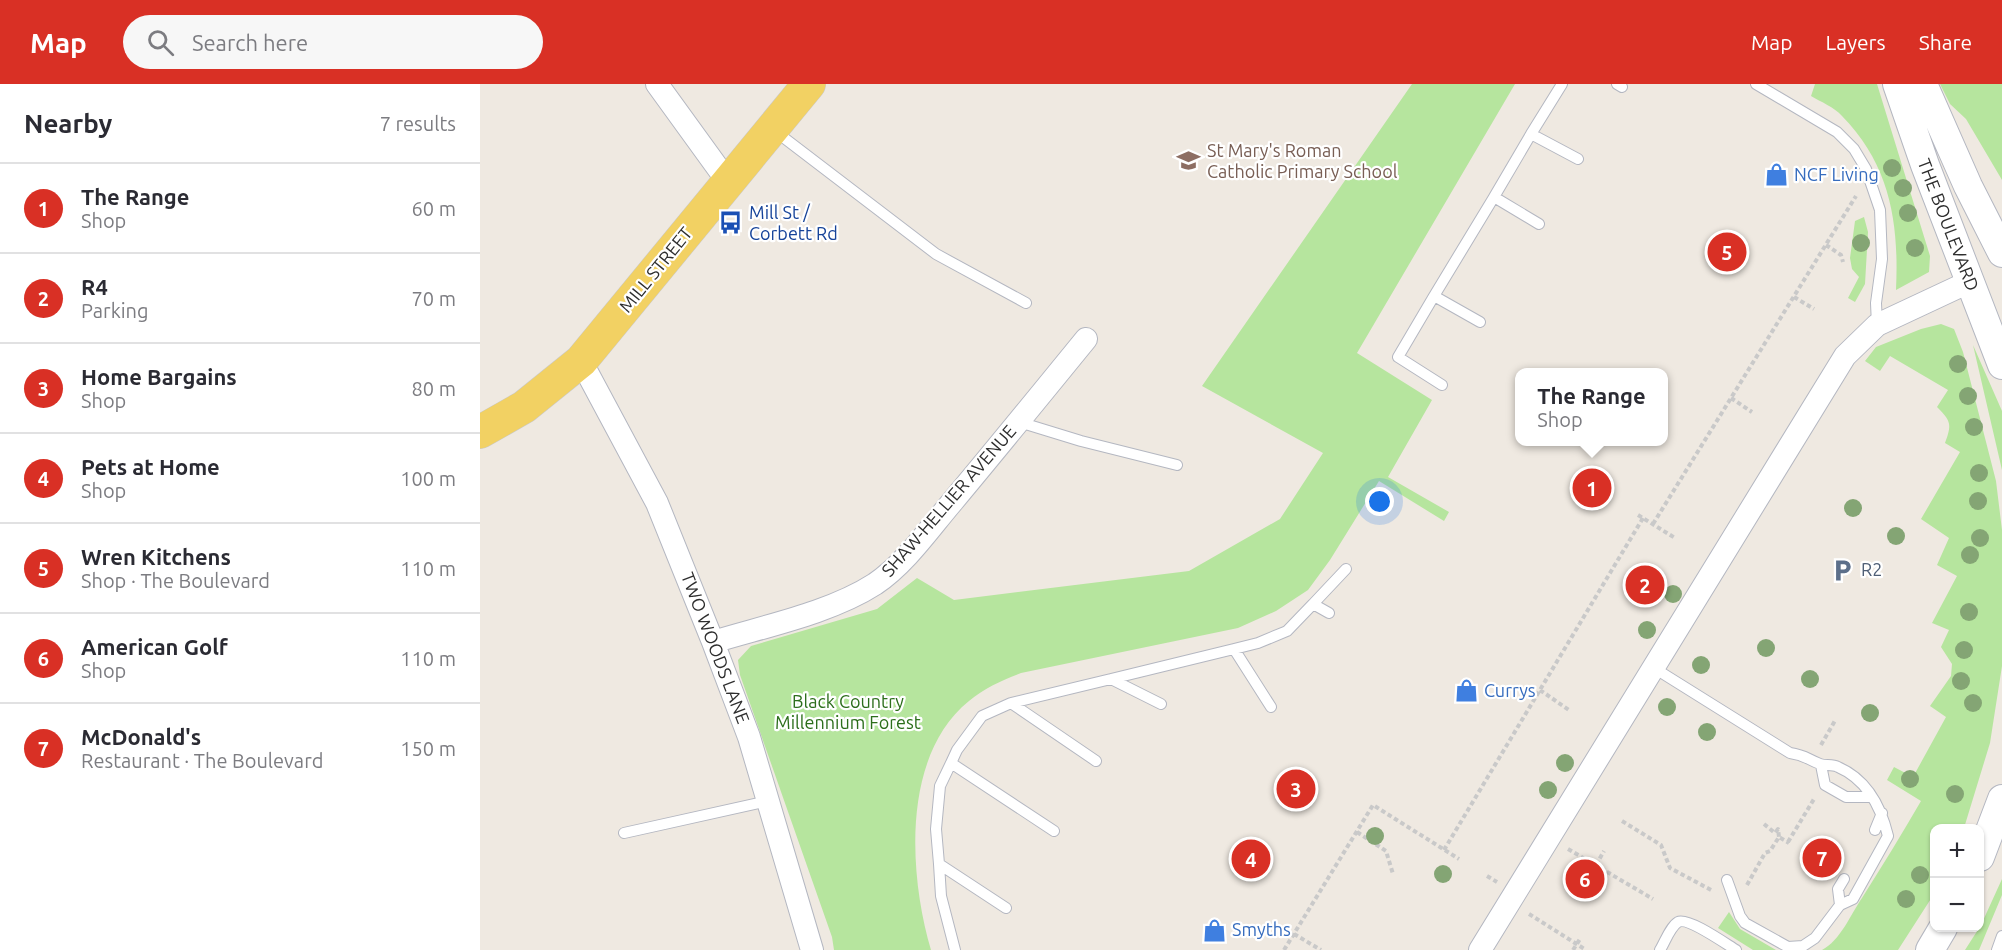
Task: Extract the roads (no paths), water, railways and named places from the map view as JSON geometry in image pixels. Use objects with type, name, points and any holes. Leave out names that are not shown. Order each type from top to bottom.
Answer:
[{"type":"main road","name":"MILL STREET","points":[[480,432],[524,406],[581,361],[809,84]]},
{"type":"street","points":[[657,84],[728,182]]},
{"type":"street","name":"THE BOULEVARD","points":[[1897,84],[1925,165],[2002,365]]},
{"type":"street","name":"THE BOULEVARD","points":[[1923,84],[1993,229],[2002,253]]},
{"type":"street","points":[[1480,950],[1845,356],[1877,325],[1971,281]]},
{"type":"street","name":"SHAW-HELLIER AVENUE","points":[[713,642],[844,601],[876,583],[898,565],[922,538],[1086,339]]},
{"type":"street","name":"TWO WOODS LANE","points":[[581,361],[657,503],[713,642],[749,737],[812,950]]},
{"type":"street","points":[[1984,846],[2002,799]]},
{"type":"street","points":[[1930,950],[1940,932]]},
{"type":"lane","points":[[1442,385],[1398,357],[1562,84]]},
{"type":"lane","points":[[1756,84],[1837,132],[1854,149],[1869,176],[1881,210],[1882,259],[1876,303],[1877,325]]},
{"type":"lane","points":[[772,129],[936,254],[1026,303]]},
{"type":"lane","points":[[1531,134],[1578,159]]},
{"type":"lane","points":[[1494,197],[1539,224]]},
{"type":"lane","points":[[1434,296],[1480,322]]},
{"type":"lane","points":[[1019,422],[1081,441],[1177,465]]},
{"type":"lane","points":[[955,950],[941,896],[936,829],[940,786],[957,750],[982,716],[1011,703],[1258,643],[1287,631],[1346,569]]},
{"type":"lane","points":[[1312,604],[1329,613]]},
{"type":"lane","points":[[1234,649],[1271,707]]},
{"type":"lane","points":[[1654,668],[1790,753],[1805,755],[1821,765],[1835,765],[1858,778],[1882,813],[1888,836],[1853,899],[1840,905],[1815,938],[1803,946],[1788,947],[1745,924],[1726,880]]},
{"type":"lane","points":[[1111,679],[1161,704]]},
{"type":"lane","points":[[1011,703],[1096,761]]},
{"type":"lane","points":[[951,763],[1054,831]]},
{"type":"lane","points":[[1821,765],[1825,785],[1846,798],[1872,797]]},
{"type":"lane","points":[[624,833],[768,801]]},
{"type":"lane","points":[[1875,830],[1882,813]]},
{"type":"lane","points":[[939,864],[1006,908]]},
{"type":"lane","points":[[1840,905],[1838,889],[1844,879]]},
{"type":"lane","points":[[1660,950],[1675,924],[1680,921],[1686,921],[1736,950]]},
{"type":"lane","points":[[1997,950],[2002,936]]},
{"type":"place","name":"St Mary's Roman Catholic Primary School","points":[[1189,161]]},
{"type":"place","name":"NCF Living","points":[[1776,175]]},
{"type":"place","name":"Mill St / Corbett Rd","points":[[731,223]]},
{"type":"place","name":"Wren Kitchens","points":[[1727,252]]},
{"type":"place","name":"The Range","points":[[1592,488]]},
{"type":"place","name":"R2","points":[[1843,570]]},
{"type":"place","name":"R4","points":[[1645,585]]},
{"type":"place","name":"Currys","points":[[1466,691]]},
{"type":"place","name":"Home Bargains","points":[[1296,789]]},
{"type":"place","name":"McDonald's","points":[[1822,858]]},
{"type":"place","name":"Pets at Home","points":[[1251,859]]},
{"type":"place","name":"American Golf","points":[[1585,879]]},
{"type":"place","name":"Smyths","points":[[1214,930]]},
{"type":"park label","name":"Black Country Millennium Forest","points":[[848,712]]}]
